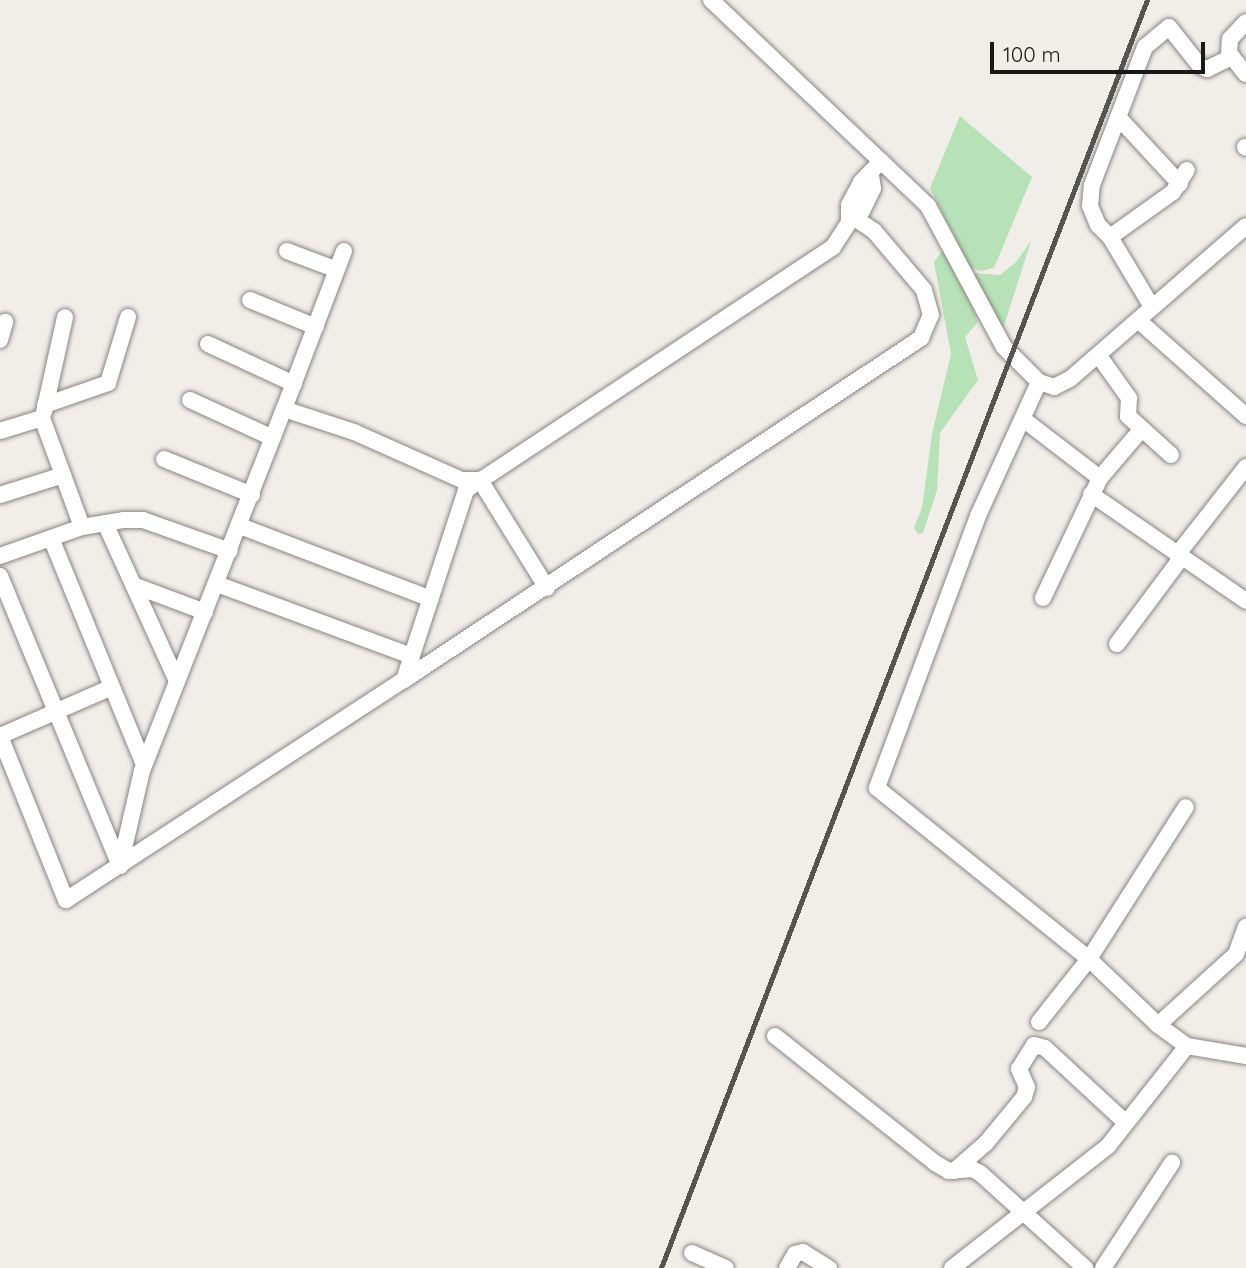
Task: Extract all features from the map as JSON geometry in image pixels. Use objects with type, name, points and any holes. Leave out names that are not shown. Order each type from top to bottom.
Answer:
[{"type":"street","points":[[711,0],[881,161],[908,183],[940,222],[974,298],[1004,347],[1039,383],[1055,387],[1099,356],[1246,226]]},
{"type":"street","points":[[1246,22],[1230,39],[1229,56],[1246,74]]},
{"type":"street","points":[[1152,307],[1110,237],[1098,225],[1090,206],[1093,185],[1145,47],[1163,28],[1169,27],[1179,35],[1204,68],[1229,56]]},
{"type":"street","points":[[1110,237],[1183,177],[1118,117]]},
{"type":"street","points":[[113,687],[0,736],[69,908],[120,866],[547,588],[921,338],[930,316],[924,290],[874,231],[852,216],[849,205],[862,181],[871,176],[881,161]]},
{"type":"street","points":[[404,680],[461,498],[480,480],[833,247],[852,216]]},
{"type":"street","points":[[287,251],[337,270]]},
{"type":"street","points":[[120,866],[144,765],[240,526],[344,251]]},
{"type":"street","points":[[250,300],[316,327]]},
{"type":"street","points":[[65,317],[44,411],[82,527]]},
{"type":"street","points":[[0,431],[108,383],[128,317]]},
{"type":"street","points":[[0,340],[5,321]]},
{"type":"street","points":[[1139,321],[1246,416]]},
{"type":"street","points":[[208,344],[294,384]]},
{"type":"street","points":[[1099,356],[1127,393],[1126,414],[1140,431],[1171,455]]},
{"type":"street","points":[[1039,383],[978,516],[877,786],[1089,959],[1158,1025],[1187,1046],[1246,1056]]},
{"type":"street","points":[[190,400],[273,438]]},
{"type":"street","points":[[284,409],[354,432],[462,480],[480,480]]},
{"type":"street","points":[[1023,419],[1100,478]]},
{"type":"street","points":[[1043,598],[1100,478],[1140,431]]},
{"type":"street","points":[[164,459],[252,495]]},
{"type":"street","points":[[1117,644],[1246,467]]},
{"type":"street","points":[[0,495],[63,475]]},
{"type":"street","points":[[480,480],[547,588]]},
{"type":"street","points":[[1091,494],[1246,601]]},
{"type":"street","points":[[0,556],[82,527],[143,520],[230,551]]},
{"type":"street","points":[[105,523],[177,681]]},
{"type":"street","points":[[240,526],[431,599]]},
{"type":"street","points":[[51,538],[144,765]]},
{"type":"street","points":[[0,576],[120,866]]},
{"type":"street","points":[[217,584],[412,656]]},
{"type":"street","points":[[133,585],[205,612]]},
{"type":"street","points":[[1039,1023],[1089,959],[1186,807]]},
{"type":"street","points":[[1158,1025],[1236,954],[1246,927]]},
{"type":"street","points":[[775,1036],[935,1163],[954,1171],[980,1173],[1085,1268]]},
{"type":"street","points":[[954,1171],[986,1143],[1024,1097],[1027,1087],[1019,1069],[1034,1045],[1045,1048],[1126,1123]]},
{"type":"street","points":[[951,1268],[1022,1209],[1097,1157],[1187,1046]]},
{"type":"street","points":[[1103,1268],[1172,1163]]},
{"type":"street","points":[[787,1268],[796,1254],[803,1252],[828,1268]]},
{"type":"street","points":[[692,1253],[726,1268]]},
{"type":"green space","points":[[960,116],[1032,177],[994,268],[981,271],[970,267],[930,188]]},
{"type":"green space","points":[[1031,241],[1002,332],[973,273],[1000,275],[1016,262]]},
{"type":"green space","points":[[947,245],[978,322],[965,337],[978,380],[940,433],[937,490],[923,533],[918,534],[914,527],[922,508],[932,434],[951,354],[934,262]]},
{"type":"railway","points":[[661,1268],[1147,0]]}]
